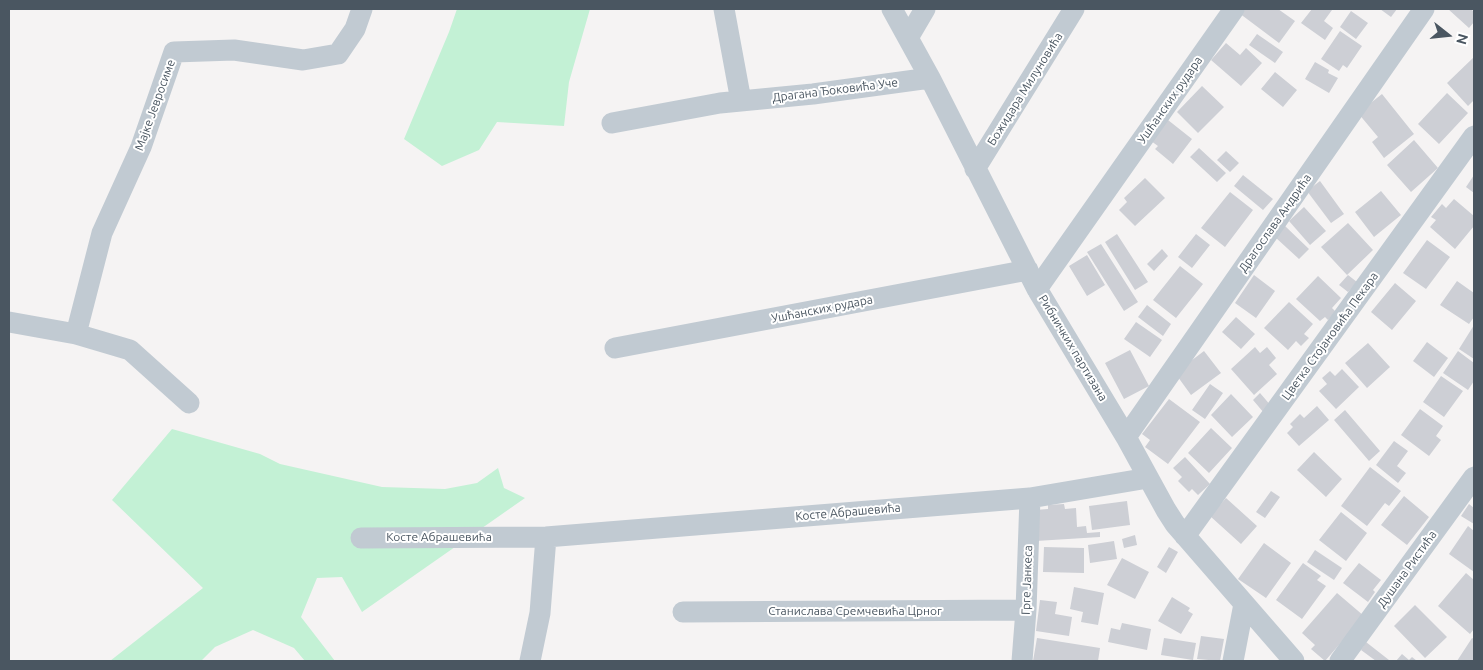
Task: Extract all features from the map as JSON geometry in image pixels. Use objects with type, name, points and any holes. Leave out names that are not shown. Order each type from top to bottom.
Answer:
[{"type":"street","name":"Мајке Јевросиме","points":[[76,334],[102,233],[141,147],[174,52],[234,50],[303,60],[338,54],[355,29],[362,9]]},
{"type":"street","points":[[724,9],[741,101]]},
{"type":"street","name":"Рибничких партизана","points":[[892,9],[930,78],[1033,280],[1126,437],[1170,517],[1294,661]]},
{"type":"street","points":[[908,38],[925,9]]},
{"type":"street","name":"Божидара Милуновића","points":[[975,169],[1074,9]]},
{"type":"street","name":"Ушћанских рудара","points":[[616,348],[1033,280],[1234,9]]},
{"type":"street","name":"Драгослава Андрића","points":[[1126,437],[1424,9]]},
{"type":"street","name":"Драгана Ђоковића Уче","points":[[612,123],[720,103],[813,94],[930,78]]},
{"type":"street","name":"Цветка Стојановића Пекара","points":[[1186,536],[1474,136]]},
{"type":"street","points":[[9,322],[76,334],[130,350],[189,403]]},
{"type":"street","name":"Душана Ристића","points":[[1340,661],[1474,477]]},
{"type":"street","name":"Косте Абрашевића","points":[[361,538],[546,537],[1030,498],[1148,478]]},
{"type":"street","name":"Грге Јанкеса","points":[[1022,661],[1030,498]]},
{"type":"street","points":[[530,661],[540,613],[546,537]]},
{"type":"street","points":[[1233,661],[1244,604]]},
{"type":"street","name":"Станислава Сремчевића Црног","points":[[683,612],[1026,610]]},
{"type":"green space","points":[[457,9],[590,9],[569,82],[564,126],[497,122],[479,150],[442,166],[404,139]]},
{"type":"green space","points":[[172,429],[260,454],[280,464],[382,487],[445,489],[477,483],[498,468],[504,488],[525,498],[362,612],[342,577],[317,578],[301,617],[335,661],[305,661],[294,648],[253,630],[215,647],[201,661],[110,661],[203,588],[112,500]]},
{"type":"building","points":[[1242,9],[1278,9],[1295,21],[1279,43],[1239,13]]},
{"type":"building","points":[[1312,9],[1332,10],[1324,21],[1333,28],[1325,40],[1301,23]]},
{"type":"building","points":[[1380,9],[1397,9],[1391,17]]},
{"type":"building","points":[[1448,9],[1471,9],[1474,12],[1474,22],[1469,28]]},
{"type":"building","points":[[1351,11],[1368,23],[1356,39],[1340,27]]},
{"type":"building","points":[[1340,31],[1362,46],[1347,68],[1343,65],[1339,71],[1321,59]]},
{"type":"building","points":[[1257,34],[1283,52],[1275,63],[1249,45]]},
{"type":"building","points":[[1226,43],[1240,55],[1246,48],[1262,63],[1241,86],[1211,60]]},
{"type":"building","points":[[1474,57],[1474,100],[1468,106],[1447,83]]},
{"type":"building","points":[[1315,62],[1329,70],[1328,73],[1338,78],[1329,93],[1305,79]]},
{"type":"building","points":[[1275,72],[1297,90],[1283,107],[1261,89]]},
{"type":"building","points":[[1202,86],[1224,107],[1198,133],[1177,112]]},
{"type":"building","points":[[1447,93],[1468,113],[1439,144],[1418,124]]},
{"type":"building","points":[[1382,94],[1414,134],[1384,158],[1372,142],[1378,137],[1358,113]]},
{"type":"building","points":[[1168,120],[1192,139],[1173,164],[1155,149],[1158,146],[1151,141]]},
{"type":"building","points":[[1414,140],[1438,168],[1411,192],[1387,165]]},
{"type":"building","points":[[1199,148],[1226,173],[1217,182],[1190,157]]},
{"type":"building","points":[[1226,151],[1239,163],[1230,172],[1217,160]]},
{"type":"building","points":[[1243,175],[1273,199],[1263,210],[1234,186]]},
{"type":"building","points":[[1474,175],[1474,193],[1466,187]]},
{"type":"building","points":[[1145,178],[1165,198],[1135,226],[1119,210],[1127,202],[1124,198]]},
{"type":"building","points":[[1320,181],[1344,214],[1331,223],[1307,191]]},
{"type":"building","points":[[1381,191],[1401,215],[1374,237],[1355,212]]},
{"type":"building","points":[[1230,192],[1253,210],[1225,247],[1201,228]]},
{"type":"building","points":[[1454,199],[1474,216],[1474,226],[1455,249],[1430,227],[1436,220],[1431,217],[1442,204],[1446,208]]},
{"type":"building","points":[[1304,207],[1326,231],[1310,245],[1289,221]]},
{"type":"building","points":[[1348,223],[1373,250],[1347,275],[1321,247]]},
{"type":"building","points":[[1285,226],[1309,249],[1299,259],[1275,237]]},
{"type":"building","points":[[1117,234],[1148,282],[1135,290],[1105,242]]},
{"type":"building","points":[[1196,234],[1210,245],[1192,268],[1178,257]]},
{"type":"building","points":[[1427,240],[1450,257],[1426,289],[1403,273]]},
{"type":"building","points":[[1101,244],[1138,302],[1124,311],[1087,252]]},
{"type":"building","points":[[1162,249],[1168,256],[1154,271],[1147,264]]},
{"type":"building","points":[[1087,255],[1105,285],[1087,296],[1069,266]]},
{"type":"building","points":[[1180,266],[1203,284],[1176,318],[1153,300]]},
{"type":"building","points":[[1254,275],[1275,291],[1256,318],[1235,303]]},
{"type":"building","points":[[1348,275],[1357,282],[1348,292],[1339,285]]},
{"type":"building","points":[[1318,276],[1341,298],[1332,308],[1336,312],[1328,320],[1325,317],[1320,321],[1296,299]]},
{"type":"building","points":[[1457,281],[1474,293],[1474,317],[1469,324],[1440,305]]},
{"type":"building","points":[[1395,283],[1416,301],[1392,330],[1371,312]]},
{"type":"building","points":[[1289,302],[1313,324],[1304,334],[1309,338],[1301,346],[1296,341],[1288,350],[1264,328]]},
{"type":"building","points":[[1147,305],[1171,324],[1163,336],[1138,317]]},
{"type":"building","points":[[1236,317],[1255,334],[1241,349],[1222,332]]},
{"type":"building","points":[[1136,322],[1162,340],[1150,357],[1124,339]]},
{"type":"building","points":[[1474,325],[1474,359],[1459,349]]},
{"type":"building","points":[[1427,342],[1448,358],[1434,377],[1413,361]]},
{"type":"building","points":[[1368,343],[1390,367],[1367,388],[1345,363]]},
{"type":"building","points":[[1255,347],[1260,353],[1267,347],[1276,358],[1269,365],[1277,374],[1254,395],[1231,369]]},
{"type":"building","points":[[1130,350],[1149,386],[1124,399],[1105,363]]},
{"type":"building","points":[[1204,351],[1221,373],[1191,395],[1175,373]]},
{"type":"building","points":[[1458,351],[1474,363],[1474,381],[1468,390],[1443,373]]},
{"type":"building","points":[[1342,369],[1359,387],[1336,409],[1319,391],[1327,384],[1322,378],[1330,371],[1335,376]]},
{"type":"building","points":[[1441,376],[1463,391],[1444,417],[1423,402]]},
{"type":"building","points":[[1210,384],[1223,393],[1205,419],[1192,410]]},
{"type":"building","points":[[1260,393],[1272,407],[1264,413],[1253,400]]},
{"type":"building","points":[[1231,394],[1253,417],[1232,437],[1211,415]]},
{"type":"building","points":[[1169,399],[1200,422],[1168,464],[1145,447],[1150,440],[1142,434]]},
{"type":"building","points":[[1317,406],[1329,420],[1299,446],[1287,433],[1293,427],[1290,424],[1300,414],[1304,418]]},
{"type":"building","points":[[1420,409],[1443,426],[1436,436],[1441,440],[1429,456],[1401,435]]},
{"type":"building","points":[[1345,410],[1380,451],[1369,461],[1334,420]]},
{"type":"building","points":[[1211,428],[1232,448],[1209,473],[1188,453]]},
{"type":"building","points":[[1394,441],[1408,451],[1397,466],[1406,473],[1398,483],[1376,465]]},
{"type":"building","points":[[1314,452],[1342,479],[1326,497],[1297,470]]},
{"type":"building","points":[[1185,457],[1210,484],[1198,495],[1192,489],[1189,492],[1178,481],[1182,477],[1173,468]]},
{"type":"building","points":[[1370,467],[1401,491],[1389,506],[1385,503],[1367,526],[1341,506]]},
{"type":"building","points":[[1271,491],[1280,497],[1265,518],[1256,512]]},
{"type":"building","points":[[1404,496],[1429,517],[1407,545],[1381,525]]},
{"type":"building","points":[[1226,498],[1257,526],[1241,544],[1210,516]]},
{"type":"building","points":[[1127,501],[1130,525],[1092,530],[1089,506]]},
{"type":"building","points":[[1064,504],[1065,509],[1076,508],[1077,527],[1086,526],[1087,533],[1100,532],[1100,537],[1036,541],[1035,510],[1048,509],[1048,505]]},
{"type":"building","points":[[1469,504],[1474,508],[1474,524],[1461,516]]},
{"type":"building","points":[[1341,512],[1367,533],[1346,561],[1319,540]]},
{"type":"building","points":[[1468,526],[1474,531],[1474,572],[1449,554]]},
{"type":"building","points":[[1135,535],[1137,545],[1124,548],[1122,539]]},
{"type":"building","points":[[1114,541],[1117,559],[1090,563],[1088,545]]},
{"type":"building","points":[[1264,543],[1291,563],[1266,598],[1238,579]]},
{"type":"building","points":[[1044,547],[1084,548],[1084,573],[1043,572]]},
{"type":"building","points":[[1169,547],[1178,552],[1166,573],[1157,567]]},
{"type":"building","points":[[1315,550],[1342,568],[1334,580],[1307,562]]},
{"type":"building","points":[[1122,558],[1149,572],[1135,599],[1107,585]]},
{"type":"building","points":[[1303,563],[1321,576],[1317,580],[1326,586],[1302,619],[1276,600]]},
{"type":"building","points":[[1359,563],[1381,580],[1373,590],[1375,592],[1368,602],[1343,583]]},
{"type":"building","points":[[1466,573],[1474,580],[1474,629],[1470,634],[1438,606]]},
{"type":"building","points":[[1074,587],[1104,593],[1098,625],[1081,622],[1083,612],[1070,609]]},
{"type":"building","points":[[1337,593],[1364,616],[1325,661],[1311,649],[1315,645],[1302,633]]},
{"type":"building","points":[[1172,597],[1190,608],[1188,611],[1193,614],[1181,634],[1158,621]]},
{"type":"building","points":[[1040,600],[1057,602],[1055,614],[1072,617],[1069,636],[1036,631]]},
{"type":"building","points":[[1415,605],[1447,637],[1425,658],[1394,626]]},
{"type":"building","points":[[1122,623],[1151,629],[1147,650],[1108,642],[1111,628],[1120,630]]},
{"type":"building","points":[[1201,636],[1224,639],[1220,661],[1197,659]]},
{"type":"building","points":[[1037,638],[1100,648],[1098,661],[1033,661]]},
{"type":"building","points":[[1164,638],[1196,643],[1193,660],[1161,655]]},
{"type":"building","points":[[1472,638],[1474,639],[1474,661],[1457,661]]},
{"type":"building","points":[[1366,642],[1389,660],[1376,661],[1361,650]]},
{"type":"building","points":[[1402,654],[1409,660],[1412,657],[1417,661],[1396,661]]}]
